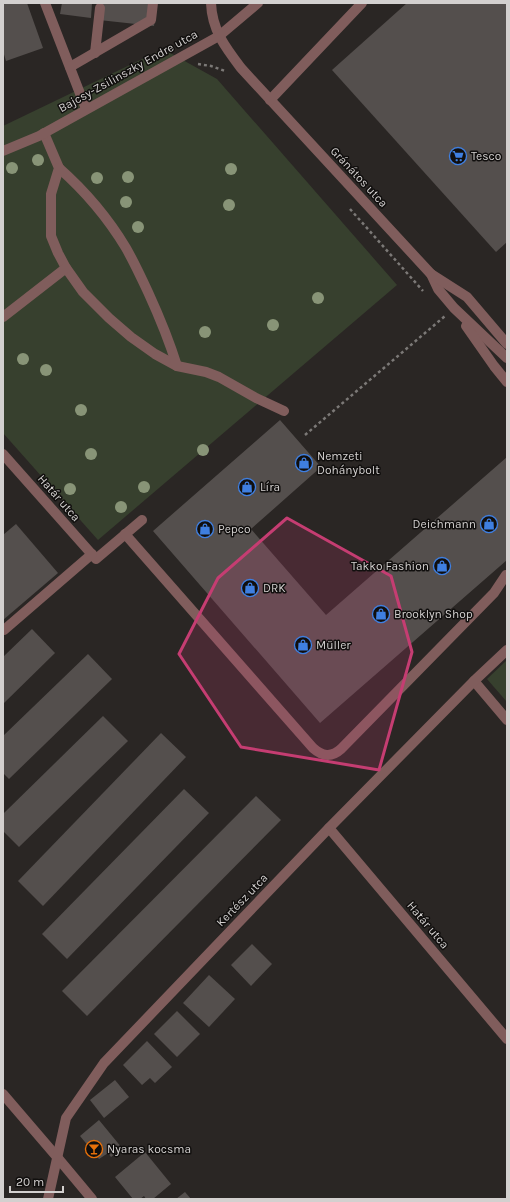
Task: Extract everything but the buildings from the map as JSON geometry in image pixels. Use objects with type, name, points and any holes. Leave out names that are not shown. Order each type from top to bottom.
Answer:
[{"type":"street","points":[[45,3],[86,109]]},
{"type":"street","points":[[70,67],[152,20],[153,3]]},
{"type":"street","name":"Gránátos utca","points":[[210,3],[211,13],[219,36],[228,51],[270,100],[431,274],[438,288],[454,308],[507,358]]},
{"type":"street","name":"Bajcsy-Zsilinszky Endre utca","points":[[3,150],[44,133],[219,36],[258,3]]},
{"type":"street","points":[[270,100],[362,3]]},
{"type":"street","points":[[95,53],[100,8]]},
{"type":"street","points":[[44,133],[59,168],[73,180],[96,205],[126,248],[159,315],[177,366]]},
{"type":"street","points":[[59,168],[51,194],[51,236],[66,268],[83,292],[131,337],[155,354],[177,366],[206,372],[218,377],[256,398],[284,411]]},
{"type":"street","points":[[3,317],[66,268]]},
{"type":"street","points":[[431,274],[466,297],[507,344]]},
{"type":"street","points":[[454,308],[494,366],[507,382]]},
{"type":"street","name":"Határ utca","points":[[3,454],[94,556]]},
{"type":"street","points":[[4,630],[94,556],[126,534],[142,520]]},
{"type":"street","points":[[126,534],[313,748],[324,755],[333,754],[341,749],[494,592],[506,575]]},
{"type":"street","name":"Kertész utca","points":[[48,1199],[66,1118],[104,1063],[329,828],[474,681],[507,650]]},
{"type":"street","points":[[474,681],[507,720]]},
{"type":"street","name":"Határ utca","points":[[329,828],[507,1039]]},
{"type":"street","points":[[3,1094],[92,1199]]},
{"type":"path","points":[[192,64],[211,66],[229,73]]},
{"type":"path","points":[[349,208],[427,296]]},
{"type":"path","points":[[305,435],[454,308]]},
{"type":"path","points":[[441,311],[445,316]]},
{"type":"highlighted area","points":[[287,518],[391,576],[412,652],[379,770],[241,747],[179,654],[218,578]]},
{"type":"green space","points":[[163,49],[217,79],[397,285],[98,540],[3,433],[3,126]]},
{"type":"green space","points":[[507,660],[507,702],[487,679]]},
{"type":"place","name":"Tesco","points":[[458,156]]},
{"type":"place","name":"Nemzeti Dohánybolt","points":[[304,463]]},
{"type":"place","name":"Líra","points":[[247,487]]},
{"type":"place","name":"Deichmann","points":[[489,524]]},
{"type":"place","name":"Pepco","points":[[205,529]]},
{"type":"place","name":"Takko Fashion","points":[[442,566]]},
{"type":"place","name":"DRK","points":[[250,588]]},
{"type":"place","name":"Brooklyn Shop","points":[[381,614]]},
{"type":"place","name":"Müller","points":[[303,645]]},
{"type":"place","name":"Nyaras kocsma","points":[[94,1149]]}]
